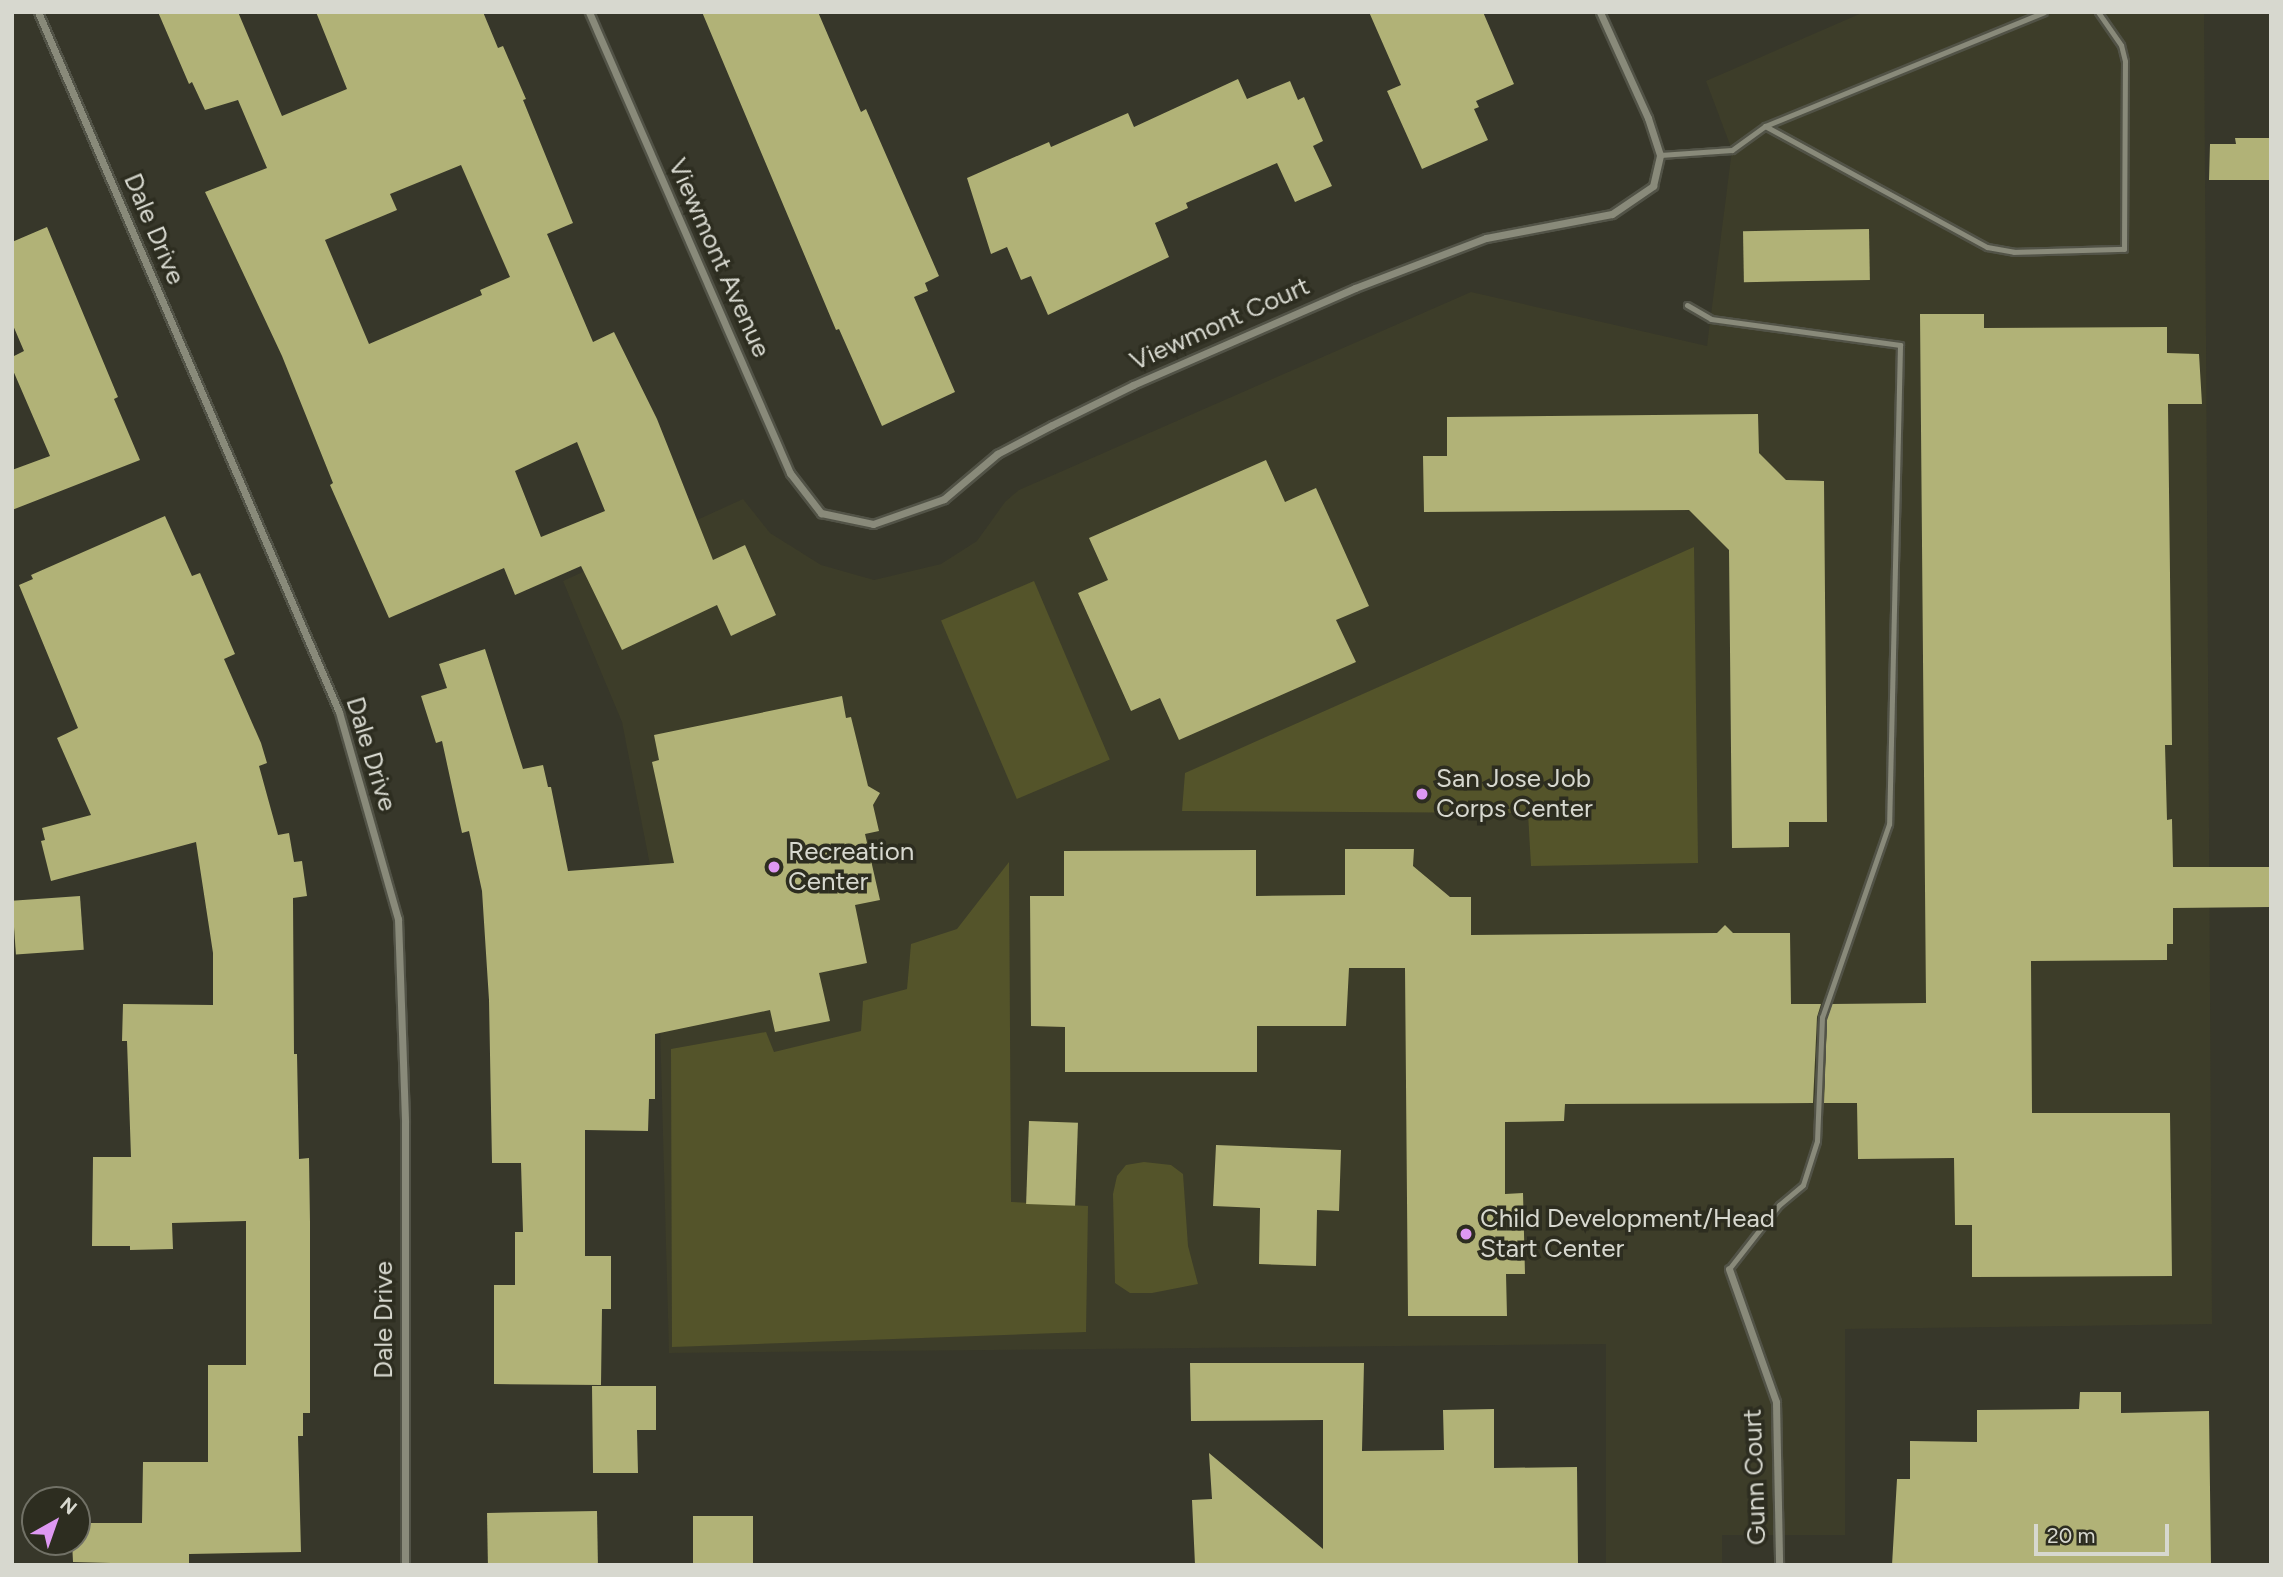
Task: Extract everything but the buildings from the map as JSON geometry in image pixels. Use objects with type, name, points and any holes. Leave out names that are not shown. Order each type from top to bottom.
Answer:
[{"type":"street","name":"Dale Drive","points":[[38,12],[339,712],[398,919],[405,1122],[405,1565]]},
{"type":"street","name":"Viewmont Avenue","points":[[589,12],[790,473],[821,513]]},
{"type":"street","points":[[1600,12],[1648,118],[1660,155]]},
{"type":"street","name":"Viewmont Court","points":[[821,513],[873,524],[944,499],[997,454],[1195,358],[1355,288],[1486,238],[1612,214],[1653,186],[1660,155]]},
{"type":"street","name":"Gunn Court","points":[[1730,1269],[1776,1402],[1779,1565]]},
{"type":"lane","points":[[1660,155],[1732,150],[1765,127],[2044,12]]},
{"type":"lane","points":[[1765,127],[1987,247],[2014,252],[2123,249],[2125,61],[2120,45],[2098,12]]},
{"type":"lane","points":[[1687,305],[1712,319],[1900,345],[1889,824],[1822,1017],[1817,1141],[1803,1185],[1779,1205],[1730,1269]]},
{"type":"shaded area","name":"San Jose Job Corps Center","points":[[1864,12],[2204,12],[2212,1324],[1845,1329],[1845,1535],[1722,1535],[1722,1565],[1606,1565],[1606,1344],[669,1353],[659,989],[650,865],[622,722],[563,581],[743,499],[770,533],[821,565],[874,580],[941,564],[977,541],[1005,502],[1019,490],[1471,292],[1707,346],[1732,150],[1706,81]]},
{"type":"shaded area","points":[[1694,547],[1698,863],[1531,866],[1528,813],[1182,811],[1185,773]]},
{"type":"shaded area","points":[[1034,581],[1110,760],[1017,799],[941,620]]},
{"type":"shaded area","points":[[1009,862],[1011,1202],[1088,1206],[1086,1332],[672,1347],[671,1049],[766,1032],[774,1052],[861,1031],[863,1001],[907,989],[911,944],[957,929]]},
{"type":"shaded area","points":[[1144,1162],[1171,1165],[1183,1174],[1188,1246],[1198,1284],[1152,1293],[1130,1293],[1115,1283],[1113,1194],[1117,1176],[1126,1165]]},
{"type":"place","name":"San Jose Job Corps Center","points":[[1422,794]]},
{"type":"place","name":"Recreation Center","points":[[774,867]]},
{"type":"place","name":"Child Development/Head Start Center","points":[[1466,1234]]}]
